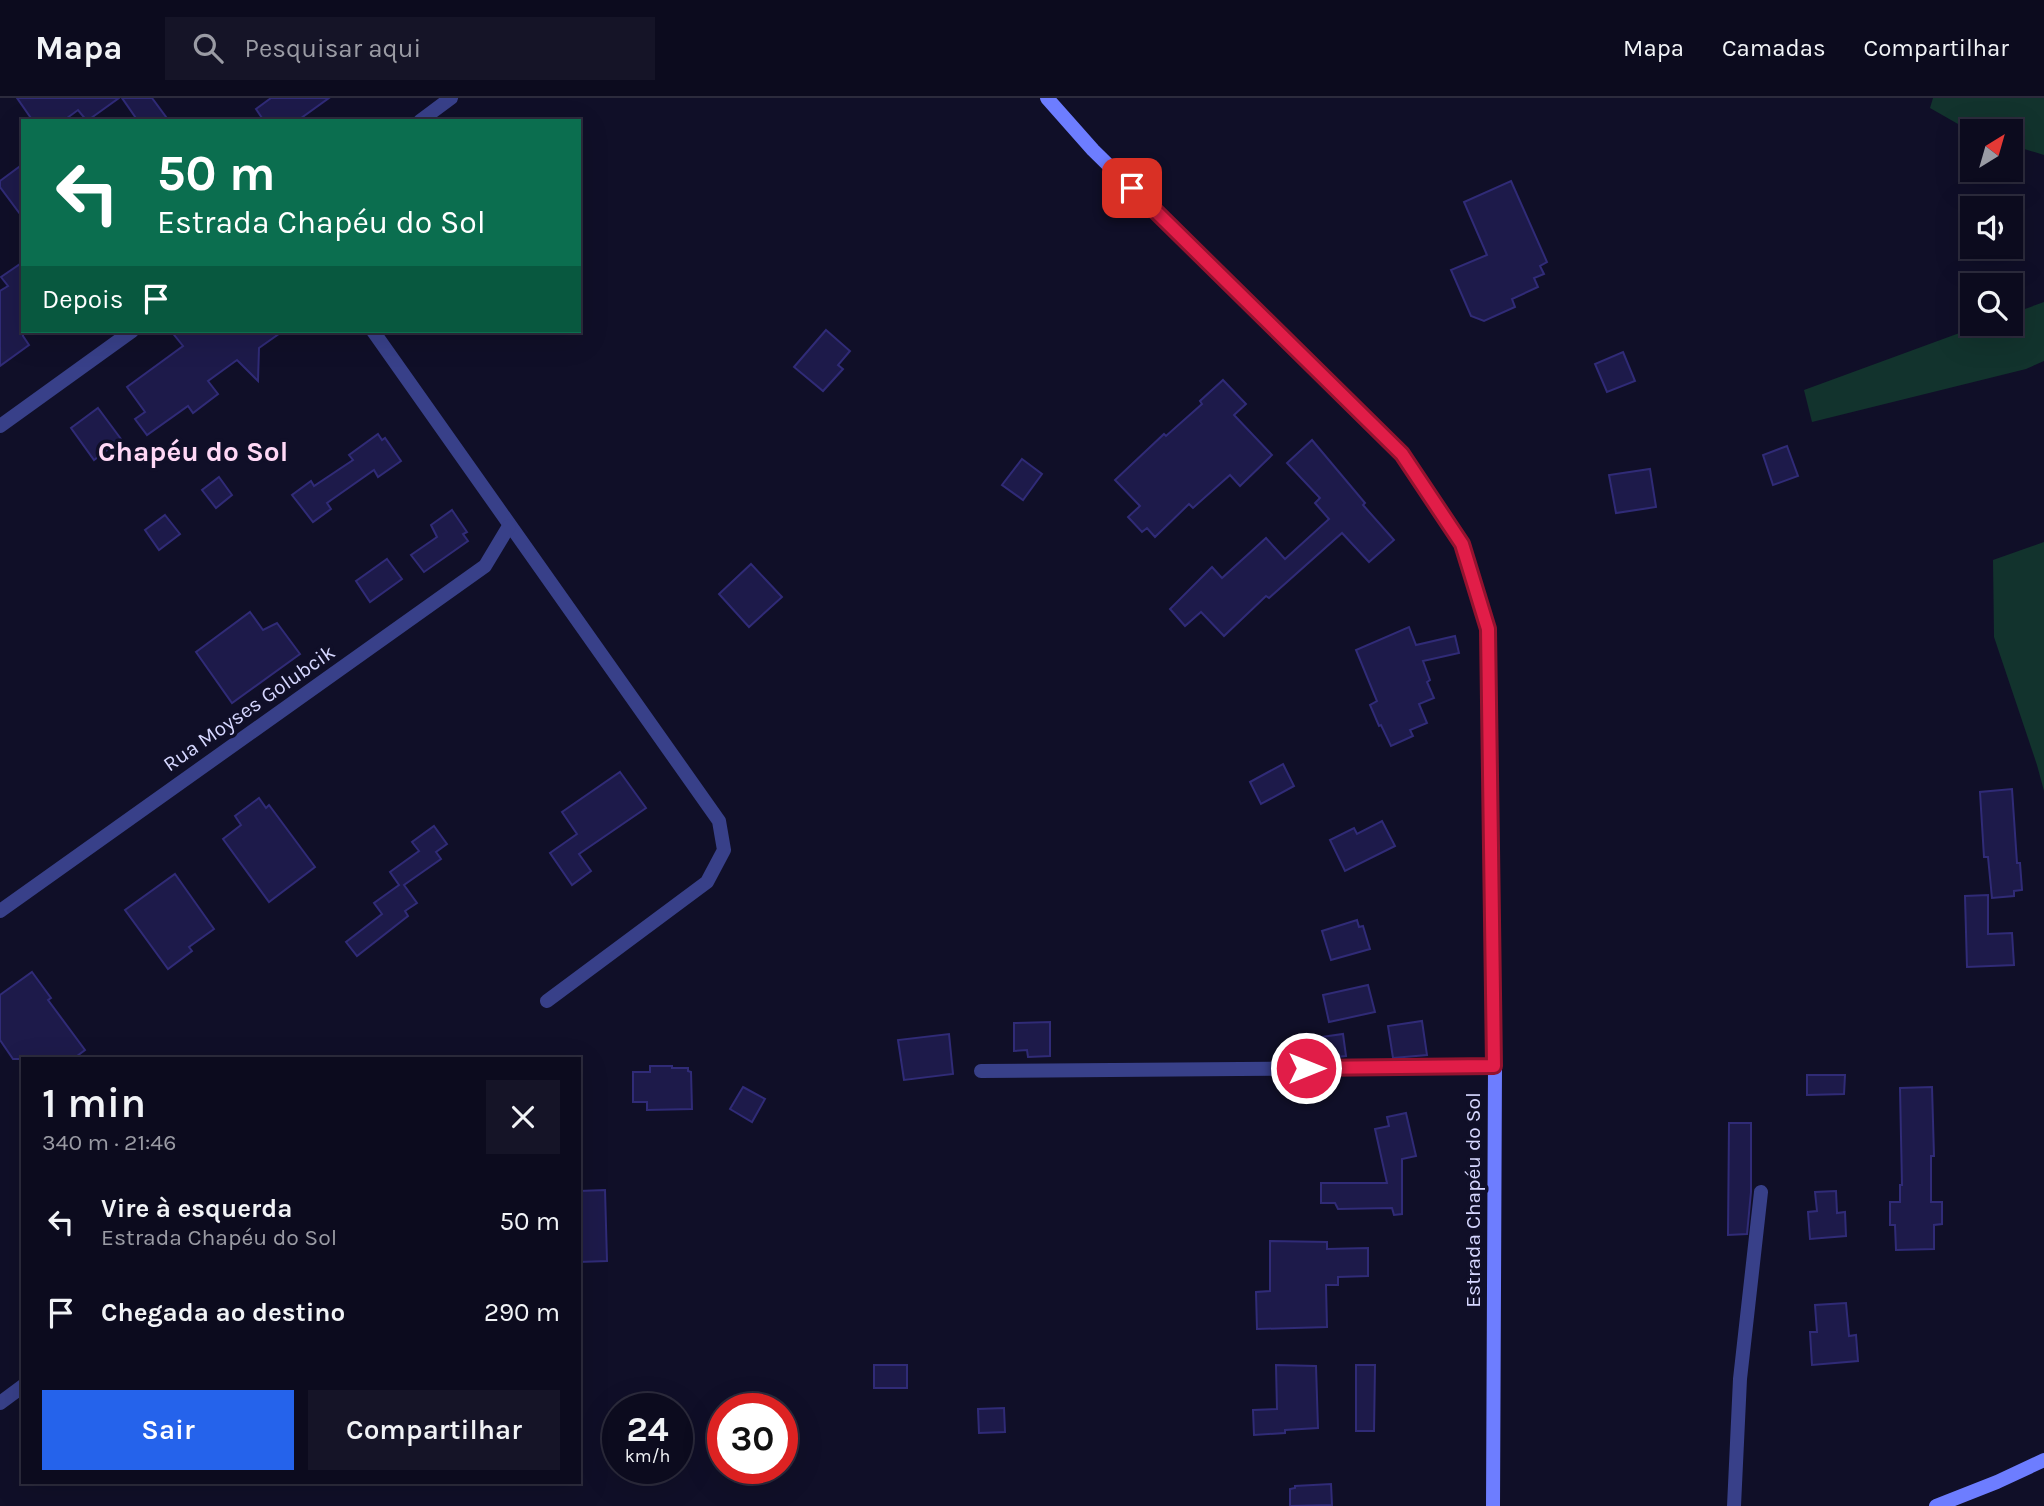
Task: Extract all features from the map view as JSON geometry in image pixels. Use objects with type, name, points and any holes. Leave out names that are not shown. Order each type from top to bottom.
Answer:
[{"type":"main road","name":"Estrada Chapéu do Sol","points":[[1046,98],[1093,150],[1402,454],[1462,544],[1488,629],[1494,1066],[1493,1506]]},
{"type":"main road","points":[[1936,1506],[2044,1460]]},
{"type":"street","points":[[423,119],[451,98]]},
{"type":"street","points":[[0,426],[129,333]]},
{"type":"street","points":[[374,333],[719,821],[724,850],[707,882],[547,1001]]},
{"type":"street","name":"Rua Moyses Golubcik","points":[[0,911],[485,566],[509,526]]},
{"type":"street","points":[[981,1071],[1494,1066]]},
{"type":"street","points":[[1734,1506],[1740,1379],[1761,1192]]},
{"type":"street","points":[[0,1403],[21,1387]]},
{"type":"green space","points":[[1933,98],[2044,98],[2044,155],[2023,149],[2023,119],[1960,119],[1960,125],[1930,108]]},
{"type":"green space","points":[[2044,302],[2044,361],[2026,369],[1812,422],[1804,390],[1960,333],[1960,336],[2023,336],[2023,310]]},
{"type":"green space","points":[[2044,542],[2044,791],[1994,637],[1993,560]]},
{"type":"building","points":[[17,98],[119,98],[90,119],[85,119],[78,110],[66,119],[32,119]]},
{"type":"building","points":[[122,98],[152,98],[168,119],[137,119]]},
{"type":"building","points":[[271,98],[329,98],[300,119],[263,119],[256,109]]},
{"type":"building","points":[[21,165],[21,215],[0,187],[0,181]]},
{"type":"building","points":[[1511,181],[1547,262],[1540,266],[1544,274],[1534,278],[1538,287],[1512,299],[1515,307],[1484,321],[1471,316],[1451,270],[1487,255],[1464,202]]},
{"type":"building","points":[[21,263],[21,333],[29,345],[0,366],[0,291],[8,286],[1,277]]},
{"type":"building","points":[[826,330],[850,351],[838,365],[843,369],[823,391],[794,367]]},
{"type":"building","points":[[173,333],[280,333],[259,348],[258,381],[237,360],[208,381],[218,394],[193,413],[188,406],[147,435],[135,419],[145,412],[127,387],[183,346]]},
{"type":"building","points":[[1623,352],[1635,381],[1607,392],[1595,364]]},
{"type":"building","points":[[1223,380],[1246,404],[1234,415],[1272,455],[1240,486],[1230,475],[1193,508],[1189,504],[1155,537],[1147,528],[1142,532],[1128,517],[1140,506],[1115,480],[1164,434],[1166,436],[1202,404],[1200,401]]},
{"type":"building","points":[[98,408],[121,439],[94,460],[71,428]]},
{"type":"building","points":[[378,434],[382,440],[385,438],[401,461],[378,477],[374,470],[327,503],[331,509],[313,522],[292,495],[311,481],[314,486],[353,460],[349,455]]},
{"type":"building","points":[[1312,440],[1394,540],[1369,562],[1342,533],[1269,598],[1266,596],[1224,636],[1201,612],[1185,626],[1170,609],[1212,567],[1222,578],[1266,538],[1285,559],[1329,519],[1315,503],[1320,498],[1287,463]]},
{"type":"building","points":[[1787,446],[1798,476],[1773,485],[1763,455]]},
{"type":"building","points":[[1022,459],[1042,474],[1023,500],[1002,485]]},
{"type":"building","points":[[1650,469],[1656,507],[1616,513],[1609,475]]},
{"type":"building","points":[[219,477],[232,495],[216,508],[202,490]]},
{"type":"building","points":[[452,510],[467,532],[463,534],[468,541],[424,572],[411,555],[437,537],[431,525]]},
{"type":"building","points":[[165,515],[180,534],[159,550],[145,530]]},
{"type":"building","points":[[387,559],[402,579],[370,602],[356,581]]},
{"type":"building","points":[[751,564],[782,597],[749,627],[719,594]]},
{"type":"building","points":[[250,612],[263,630],[277,623],[300,654],[232,703],[196,652]]},
{"type":"building","points":[[1409,627],[1416,645],[1455,636],[1459,653],[1423,661],[1430,680],[1427,682],[1434,698],[1419,704],[1427,723],[1410,730],[1413,736],[1391,746],[1370,705],[1377,701],[1356,650]]},
{"type":"building","points":[[1283,764],[1294,786],[1261,804],[1250,782]]},
{"type":"building","points":[[620,772],[646,808],[579,854],[591,871],[572,885],[550,853],[577,834],[562,812]]},
{"type":"building","points":[[2012,789],[2017,863],[2020,863],[2022,890],[2014,891],[2014,896],[1992,898],[1988,857],[1984,857],[1980,792]]},
{"type":"building","points":[[259,798],[266,808],[269,805],[315,867],[269,902],[223,839],[241,825],[235,816]]},
{"type":"building","points":[[1382,821],[1395,846],[1345,871],[1330,840],[1354,828],[1357,834]]},
{"type":"building","points":[[434,826],[447,844],[436,852],[441,859],[404,885],[417,903],[405,911],[408,916],[357,956],[346,942],[382,914],[374,903],[399,885],[390,872],[419,851],[412,842]]},
{"type":"building","points":[[175,874],[214,929],[189,947],[192,951],[168,969],[125,910]]},
{"type":"building","points":[[1988,895],[1988,934],[2012,933],[2014,965],[1967,967],[1965,896]]},
{"type":"building","points":[[1357,920],[1359,927],[1363,926],[1370,949],[1331,960],[1322,931]]},
{"type":"building","points":[[32,972],[51,998],[48,1000],[85,1050],[76,1057],[13,1059],[0,1040],[0,995]]},
{"type":"building","points":[[1368,985],[1375,1012],[1329,1022],[1323,995]]},
{"type":"building","points":[[1422,1021],[1427,1055],[1393,1058],[1388,1026]]},
{"type":"building","points":[[1050,1022],[1050,1056],[1028,1057],[1027,1050],[1014,1051],[1014,1023]]},
{"type":"building","points":[[949,1034],[953,1074],[904,1080],[898,1040]]},
{"type":"building","points":[[1343,1034],[1346,1056],[1317,1059],[1314,1038]]},
{"type":"building","points":[[650,1066],[688,1068],[691,1072],[692,1109],[647,1110],[647,1102],[633,1102],[633,1072],[650,1072]]},
{"type":"building","points":[[1807,1075],[1845,1075],[1844,1094],[1807,1095]]},
{"type":"building","points":[[743,1087],[765,1099],[752,1122],[730,1109]]},
{"type":"building","points":[[1932,1087],[1934,1156],[1931,1156],[1931,1202],[1942,1202],[1942,1224],[1934,1225],[1934,1249],[1896,1250],[1895,1225],[1890,1225],[1890,1202],[1900,1202],[1902,1185],[1900,1088]]},
{"type":"building","points":[[1406,1113],[1416,1156],[1402,1159],[1402,1214],[1394,1215],[1392,1208],[1338,1209],[1335,1203],[1321,1203],[1321,1183],[1387,1183],[1375,1129],[1389,1126],[1387,1117]]},
{"type":"building","points":[[1729,1123],[1751,1123],[1751,1192],[1747,1234],[1728,1235]]},
{"type":"building","points":[[605,1190],[607,1261],[581,1262],[581,1191]]},
{"type":"building","points":[[1836,1191],[1837,1213],[1845,1212],[1846,1236],[1810,1239],[1808,1212],[1817,1211],[1815,1192]]},
{"type":"building","points":[[1270,1241],[1327,1242],[1327,1249],[1368,1248],[1368,1276],[1338,1277],[1338,1285],[1326,1285],[1327,1327],[1257,1329],[1256,1292],[1270,1291]]},
{"type":"building","points":[[1846,1303],[1849,1336],[1856,1335],[1858,1361],[1812,1365],[1810,1332],[1817,1332],[1815,1305]]},
{"type":"building","points":[[874,1365],[907,1365],[907,1388],[874,1388]]},
{"type":"building","points":[[1276,1365],[1316,1366],[1318,1428],[1254,1435],[1253,1410],[1277,1409]]},
{"type":"building","points":[[1356,1365],[1375,1365],[1374,1431],[1356,1431]]},
{"type":"building","points":[[1004,1408],[1005,1432],[979,1433],[978,1409]]},
{"type":"building","points":[[1331,1484],[1332,1505],[1290,1506],[1290,1489],[1295,1486]]},
{"type":"district","name":"Chapéu do Sol","points":[[193,451]]},
{"type":"route","points":[[1132,188],[1402,454],[1462,544],[1488,629],[1494,1066],[1306,1068]]}]
